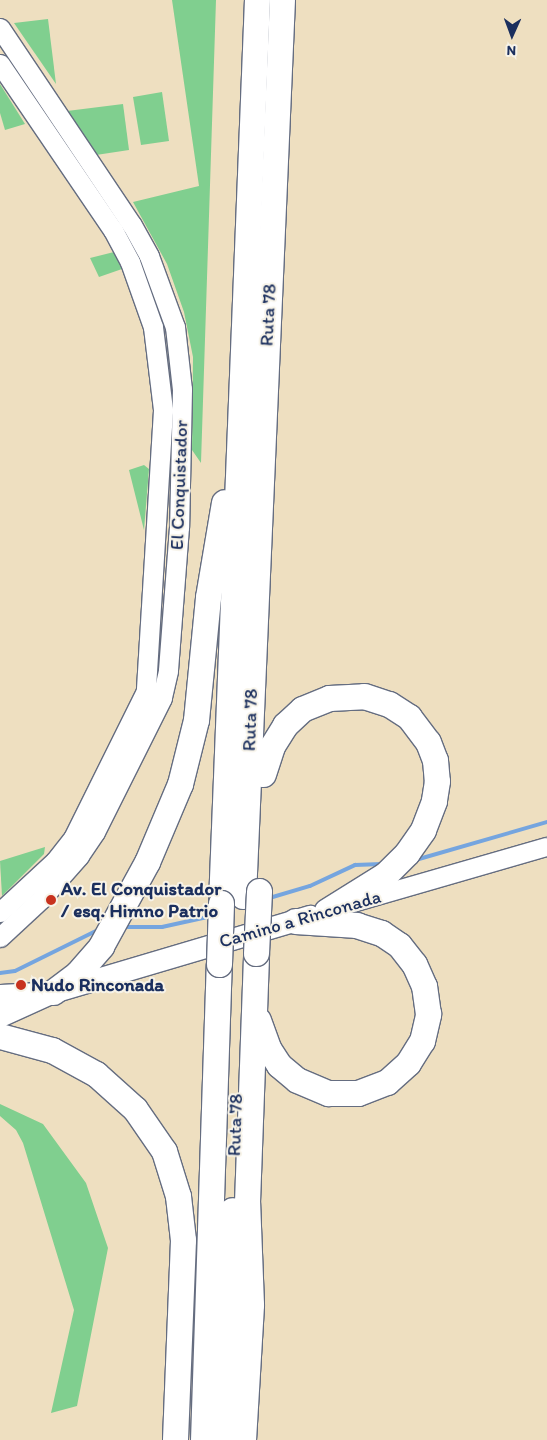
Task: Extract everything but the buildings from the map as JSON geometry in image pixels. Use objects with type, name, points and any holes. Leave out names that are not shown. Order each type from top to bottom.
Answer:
[{"type":"highway","name":"Ruta 78","points":[[241,896],[243,366],[257,0]]},
{"type":"highway","name":"Ruta 78","points":[[224,1440],[241,896],[282,0]]},
{"type":"highway","points":[[54,992],[77,974],[101,946],[160,834],[186,762],[199,700],[208,597],[243,366]]},
{"type":"highway","points":[[263,416],[268,475],[269,551],[262,774],[241,896],[239,958],[264,1040],[279,1065],[297,1080],[328,1093],[358,1093],[387,1082],[408,1063],[422,1041],[428,1014],[424,986],[414,964],[399,945],[381,933],[357,924],[295,921]]},
{"type":"highway","points":[[262,774],[272,746],[285,725],[310,705],[329,698],[364,696],[389,704],[409,717],[428,742],[434,760],[436,786],[431,810],[420,835],[386,874],[327,911]]},
{"type":"highway","name":"Ruta 78","points":[[203,1440],[239,958]]},
{"type":"highway","points":[[243,1440],[251,1304],[247,1202],[254,1005]]},
{"type":"highway","points":[[0,1036],[52,1050],[96,1074],[135,1110],[164,1151],[178,1196],[183,1240],[175,1440]]},
{"type":"main road","name":"El Conquistador","points":[[0,28],[132,225],[149,256],[175,327],[182,389],[179,527],[168,671],[162,698],[95,832],[79,856],[41,899],[0,937]]},
{"type":"main road","name":"El Conquistador","points":[[0,64],[109,225],[130,262],[153,327],[163,410],[146,691],[73,838],[55,861],[0,912]]},
{"type":"main road","name":"Camino a Rinconada","points":[[0,1016],[54,992],[327,911]]},
{"type":"main road","name":"Camino a Rinconada","points":[[0,995],[54,992]]},
{"type":"street","name":"Camino a Rinconada","points":[[327,911],[547,847]]},
{"type":"green space","points":[[172,0],[216,0],[201,463],[192,450],[193,357],[184,312],[167,264],[133,202],[199,186]]},
{"type":"green space","points":[[48,19],[56,84],[14,23]]},
{"type":"green space","points":[[0,84],[25,124],[5,130],[0,113]]},
{"type":"green space","points":[[162,92],[169,141],[141,145],[133,97]]},
{"type":"green space","points":[[123,104],[129,150],[96,155],[67,111]]},
{"type":"green space","points":[[114,252],[122,269],[99,277],[90,258]]},
{"type":"green space","points":[[144,465],[149,469],[144,530],[129,470]]},
{"type":"green space","points":[[45,847],[44,854],[2,896],[0,861]]},
{"type":"green space","points":[[0,1104],[43,1124],[86,1183],[108,1248],[77,1406],[51,1413],[74,1310],[23,1143],[16,1130],[0,1116]]},
{"type":"waterway","points":[[412,861],[547,822]]},
{"type":"waterway","points":[[266,899],[310,886],[355,865],[382,864]]},
{"type":"waterway","points":[[123,927],[162,927],[212,916]]},
{"type":"waterway","points":[[0,973],[15,971],[98,930]]},
{"type":"place","name":"Av. El Conquistador / esq. Himno Patrio","points":[[51,900]]},
{"type":"place","name":"Nudo Rinconada","points":[[21,985]]}]
